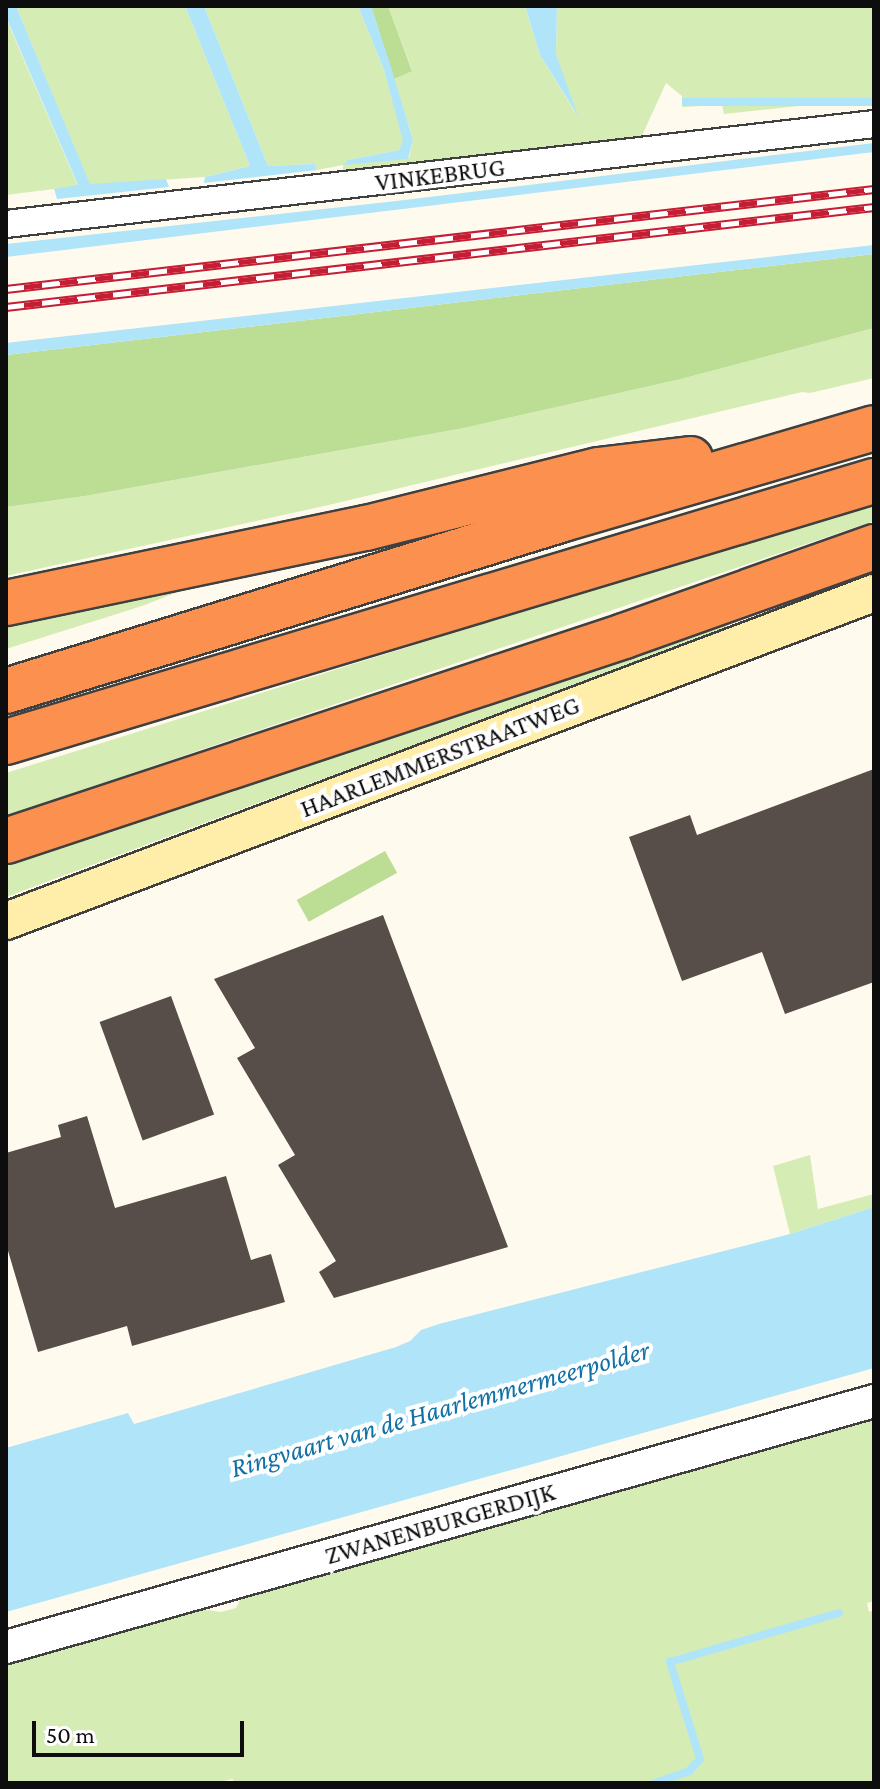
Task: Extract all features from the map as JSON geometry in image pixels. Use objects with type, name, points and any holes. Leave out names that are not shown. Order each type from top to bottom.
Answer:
[{"type":"highway","points":[[6,691],[804,446],[874,428]]},
{"type":"highway","points":[[6,603],[366,528],[598,470],[804,446]]},
{"type":"highway","points":[[6,742],[874,481]]},
{"type":"highway","points":[[6,841],[624,636],[874,547]]},
{"type":"main road","name":"HAARLEMMERSTRAATWEG","points":[[6,921],[874,593]]},
{"type":"street","name":"VINKEBRUG","points":[[6,224],[874,124]]},
{"type":"street","name":"ZWANENBURGERDIJK","points":[[6,1647],[874,1401]]},
{"type":"green space","points":[[16,6],[185,6],[250,166],[205,177],[90,185]]},
{"type":"green space","points":[[204,6],[358,6],[384,70],[404,141],[399,150],[348,160],[409,158],[413,140],[394,79],[412,70],[388,6],[525,6],[540,55],[575,112],[556,54],[557,6],[874,6],[874,98],[724,114],[722,105],[682,107],[682,96],[666,83],[640,140],[343,175],[343,165],[317,170],[315,164],[268,166]]},
{"type":"green space","points":[[371,6],[388,6],[412,71],[394,79]]},
{"type":"green space","points":[[6,17],[11,30],[78,186],[6,195]]},
{"type":"green space","points":[[874,254],[874,328],[681,379],[464,428],[85,496],[6,507],[6,355]]},
{"type":"green space","points":[[874,328],[874,378],[810,393],[802,392],[333,504],[6,576],[6,507],[85,496],[464,428],[681,379]]},
{"type":"green space","points":[[874,501],[874,521],[6,816],[6,773]]},
{"type":"green space","points":[[273,555],[142,606],[6,649],[6,610]]},
{"type":"green space","points":[[725,625],[728,628],[6,897],[6,865]]},
{"type":"green space","points":[[385,851],[397,873],[309,922],[297,900]]},
{"type":"green space","points":[[810,1155],[818,1209],[874,1194],[874,1207],[790,1234],[773,1166]]},
{"type":"green space","points":[[874,1420],[874,1601],[867,1603],[869,1612],[874,1610],[874,1783],[236,1783],[232,1779],[216,1783],[6,1783],[6,1662],[193,1608],[221,1612],[236,1608],[244,1592]]},
{"type":"water","points":[[6,6],[16,6],[90,184],[166,179],[169,187],[57,199],[54,189],[78,185],[6,17]]},
{"type":"water","points":[[185,6],[204,6],[268,166],[315,164],[317,170],[204,183],[205,177],[250,166]]},
{"type":"water","points":[[358,6],[371,6],[391,67],[413,140],[408,159],[343,165],[348,160],[399,150],[403,141],[384,70]]},
{"type":"water","points":[[525,6],[557,6],[556,54],[578,116],[540,55]]},
{"type":"water","points":[[682,98],[874,98],[874,106],[682,106]]},
{"type":"water","points":[[874,143],[874,152],[6,257],[6,244]]},
{"type":"water","points":[[874,245],[874,254],[6,355],[6,343]]},
{"type":"water","name":"Ringvaart van de Haarlemmermeerpolder","points":[[874,1207],[874,1368],[6,1612],[6,1448],[128,1413],[134,1424],[396,1347],[410,1341],[421,1330],[439,1324],[790,1234]]},
{"type":"building","points":[[874,769],[874,982],[785,1014],[762,952],[682,981],[629,837],[690,815],[697,835]]},
{"type":"building","points":[[383,915],[508,1247],[334,1298],[319,1272],[336,1261],[278,1165],[295,1155],[237,1058],[255,1048],[214,979]]},
{"type":"building","points":[[171,996],[214,1114],[143,1140],[100,1022]]},
{"type":"building","points":[[87,1116],[115,1208],[226,1176],[251,1260],[271,1254],[285,1302],[132,1346],[127,1326],[38,1352],[6,1244],[6,1153],[61,1137],[58,1125]]},
{"type":"waterway","points":[[655,1783],[689,1771],[700,1759],[670,1662],[839,1613]]},
{"type":"railway","points":[[6,289],[874,189]]},
{"type":"railway","points":[[6,307],[874,207]]}]
